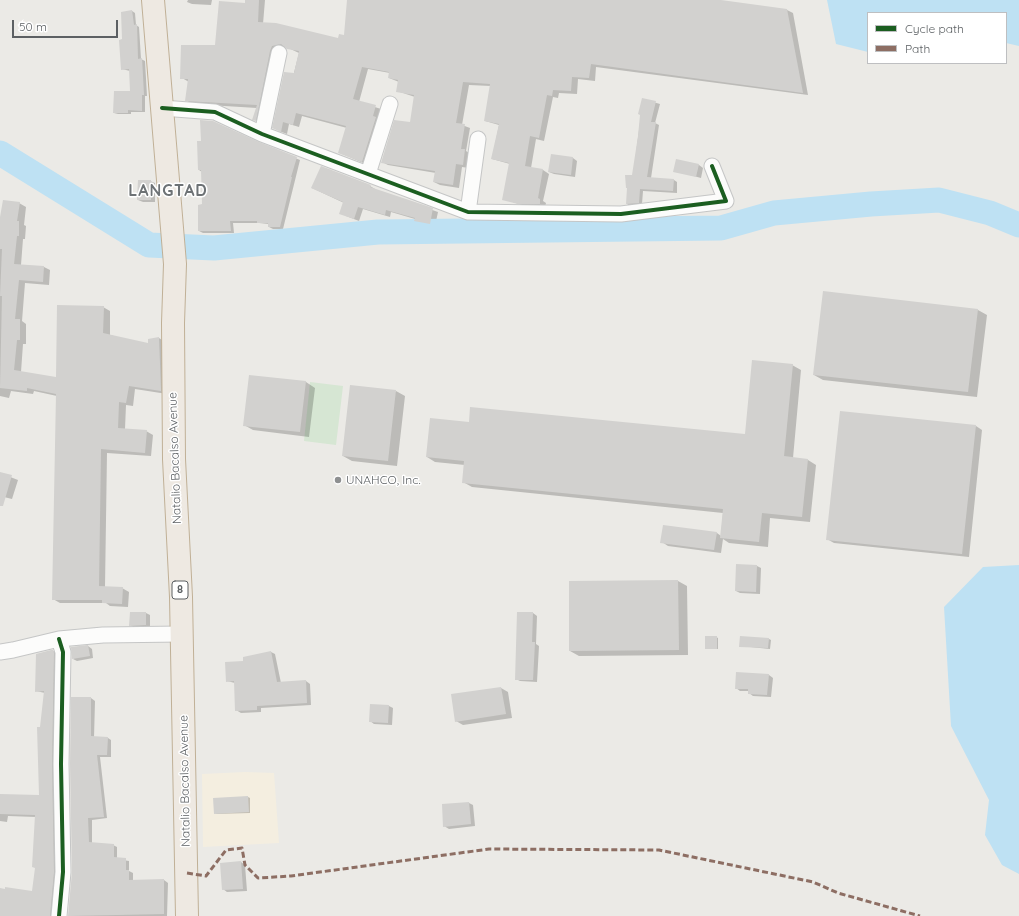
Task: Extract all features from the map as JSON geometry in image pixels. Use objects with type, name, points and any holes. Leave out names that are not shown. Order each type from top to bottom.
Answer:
[{"type":"highway","name":"Natalio Bacalso Avenue","points":[[153,0],[175,264],[173,323],[174,458],[182,634],[188,916]]},
{"type":"street","points":[[262,134],[279,53]]},
{"type":"street","points":[[368,174],[390,104]]},
{"type":"street","points":[[162,108],[215,112],[262,134],[468,212],[621,214],[726,201],[712,166]]},
{"type":"street","points":[[468,212],[478,139]]},
{"type":"street","points":[[0,652],[59,639],[103,635],[182,634]]},
{"type":"street","points":[[59,639],[63,652],[61,764],[63,872],[59,916]]},
{"type":"shaded area","points":[[245,772],[274,773],[279,843],[203,847],[202,774]]},
{"type":"green space","points":[[310,382],[343,386],[336,445],[304,441]]},
{"type":"water","points":[[827,0],[1019,0],[1019,46],[1007,43],[1007,12],[867,12],[867,52],[836,44]]},
{"type":"water","points":[[1019,565],[1019,874],[1002,865],[985,835],[989,800],[951,726],[944,607],[983,567]]},
{"type":"building","points":[[245,0],[259,0],[258,22],[276,23],[338,38],[339,34],[344,35],[347,0],[721,0],[787,9],[803,93],[591,64],[589,78],[572,77],[571,91],[553,90],[552,96],[547,95],[539,138],[530,136],[525,166],[543,169],[538,198],[540,199],[540,204],[518,204],[502,200],[509,163],[491,159],[499,124],[484,121],[490,84],[463,82],[456,123],[465,124],[461,149],[465,149],[463,165],[456,164],[453,185],[433,182],[435,171],[381,163],[394,120],[410,122],[414,95],[396,92],[398,80],[388,78],[389,72],[362,67],[353,99],[376,105],[373,116],[376,117],[362,162],[338,153],[346,126],[296,113],[293,125],[283,122],[281,132],[272,128],[284,72],[294,73],[299,51],[287,49],[281,44],[272,46],[270,51],[256,121],[252,120],[257,105],[185,101],[188,79],[180,79],[181,45],[215,45],[219,1],[245,3]]},
{"type":"building","points":[[132,10],[134,25],[137,24],[138,59],[142,58],[144,95],[142,95],[142,111],[128,110],[128,113],[113,113],[114,91],[130,91],[129,69],[121,70],[119,40],[122,39],[121,12]]},
{"type":"building","points":[[642,98],[656,101],[651,122],[656,122],[647,177],[674,179],[673,191],[640,189],[639,203],[626,204],[627,188],[625,175],[632,175],[638,136],[640,115],[638,114]]},
{"type":"building","points":[[200,120],[213,121],[297,157],[280,227],[268,227],[268,223],[257,223],[257,221],[230,221],[231,231],[198,231],[198,205],[202,204],[201,170],[198,170],[197,141],[201,141]]},
{"type":"building","points":[[551,154],[573,157],[571,175],[548,172]]},
{"type":"building","points":[[676,159],[699,164],[696,177],[673,172]]},
{"type":"building","points":[[321,166],[371,185],[370,187],[433,208],[430,224],[414,221],[415,218],[386,210],[385,215],[358,207],[354,219],[339,214],[343,202],[311,188]]},
{"type":"building","points":[[138,180],[151,180],[151,200],[137,200]]},
{"type":"building","points":[[3,200],[20,202],[17,221],[19,221],[19,236],[17,236],[14,264],[44,266],[43,282],[19,280],[15,319],[20,319],[20,340],[17,340],[14,370],[56,377],[57,305],[104,306],[103,333],[148,343],[148,339],[159,337],[161,391],[129,386],[126,403],[119,402],[118,428],[147,430],[145,453],[101,449],[99,586],[123,587],[122,604],[102,603],[102,600],[52,600],[56,394],[27,388],[27,391],[0,388],[2,296],[0,296],[2,249],[0,249],[0,217]]},
{"type":"building","points":[[823,291],[978,309],[968,392],[813,375]]},
{"type":"building","points":[[752,360],[793,364],[784,456],[808,459],[802,517],[762,513],[759,542],[720,538],[723,509],[462,483],[464,461],[426,457],[430,418],[469,422],[470,407],[745,434]]},
{"type":"building","points":[[249,375],[306,381],[300,432],[243,426]]},
{"type":"building","points":[[350,385],[396,390],[388,461],[342,456]]},
{"type":"building","points":[[840,411],[976,425],[962,554],[826,540]]},
{"type":"building","points":[[0,472],[12,475],[3,506],[0,506]]},
{"type":"building","points":[[663,525],[717,532],[714,550],[660,543]]},
{"type":"building","points":[[736,564],[757,565],[756,592],[735,591]]},
{"type":"building","points":[[678,580],[679,650],[569,651],[569,581]]},
{"type":"building","points":[[130,612],[146,612],[146,625],[129,626]]},
{"type":"building","points":[[517,612],[533,612],[532,642],[535,642],[533,680],[515,680]]},
{"type":"building","points":[[705,636],[717,636],[717,649],[705,649]]},
{"type":"building","points":[[740,636],[769,638],[768,648],[739,647]]},
{"type":"building","points":[[88,645],[90,656],[72,659],[71,647]]},
{"type":"building","points":[[53,650],[54,653],[52,764],[54,872],[50,916],[0,916],[0,888],[5,889],[5,887],[32,891],[35,868],[32,867],[35,815],[0,814],[0,794],[39,795],[37,727],[40,727],[44,691],[35,692],[36,654]]},
{"type":"building","points":[[271,651],[277,682],[306,680],[307,703],[257,706],[257,710],[235,711],[234,681],[226,682],[225,662],[243,661],[243,657]]},
{"type":"building","points":[[736,672],[769,674],[767,695],[748,694],[748,689],[735,689]]},
{"type":"building","points":[[501,687],[506,714],[455,722],[451,694]]},
{"type":"building","points":[[71,697],[91,697],[91,736],[108,737],[107,755],[97,755],[104,817],[88,818],[89,842],[114,844],[114,857],[126,858],[126,870],[129,870],[129,880],[164,879],[164,914],[68,916],[72,872],[70,764]]},
{"type":"building","points":[[370,704],[389,705],[388,723],[369,722]]},
{"type":"building","points":[[248,796],[249,812],[214,814],[213,798]]},
{"type":"building","points":[[469,802],[471,824],[443,827],[442,804]]},
{"type":"building","points":[[241,861],[243,889],[222,890],[220,863]]},
{"type":"waterway","points":[[0,153],[149,245],[214,248],[378,232],[721,228],[774,213],[871,204],[939,200],[990,213],[1019,225]]},
{"type":"marked path","points":[[187,873],[206,876],[226,850],[242,848],[245,865],[258,878],[291,876],[489,849],[659,850],[813,882],[838,893],[920,916]]},
{"type":"cycle path","points":[[162,108],[215,112],[262,134],[468,212],[621,214],[726,201],[712,166]]},
{"type":"cycle path","points":[[59,639],[63,652],[61,764],[63,872],[59,916]]},
{"type":"place","name":"UNAHCO, Inc.","points":[[338,480]]},
{"type":"district","name":"LANGTAD","points":[[168,191]]}]
